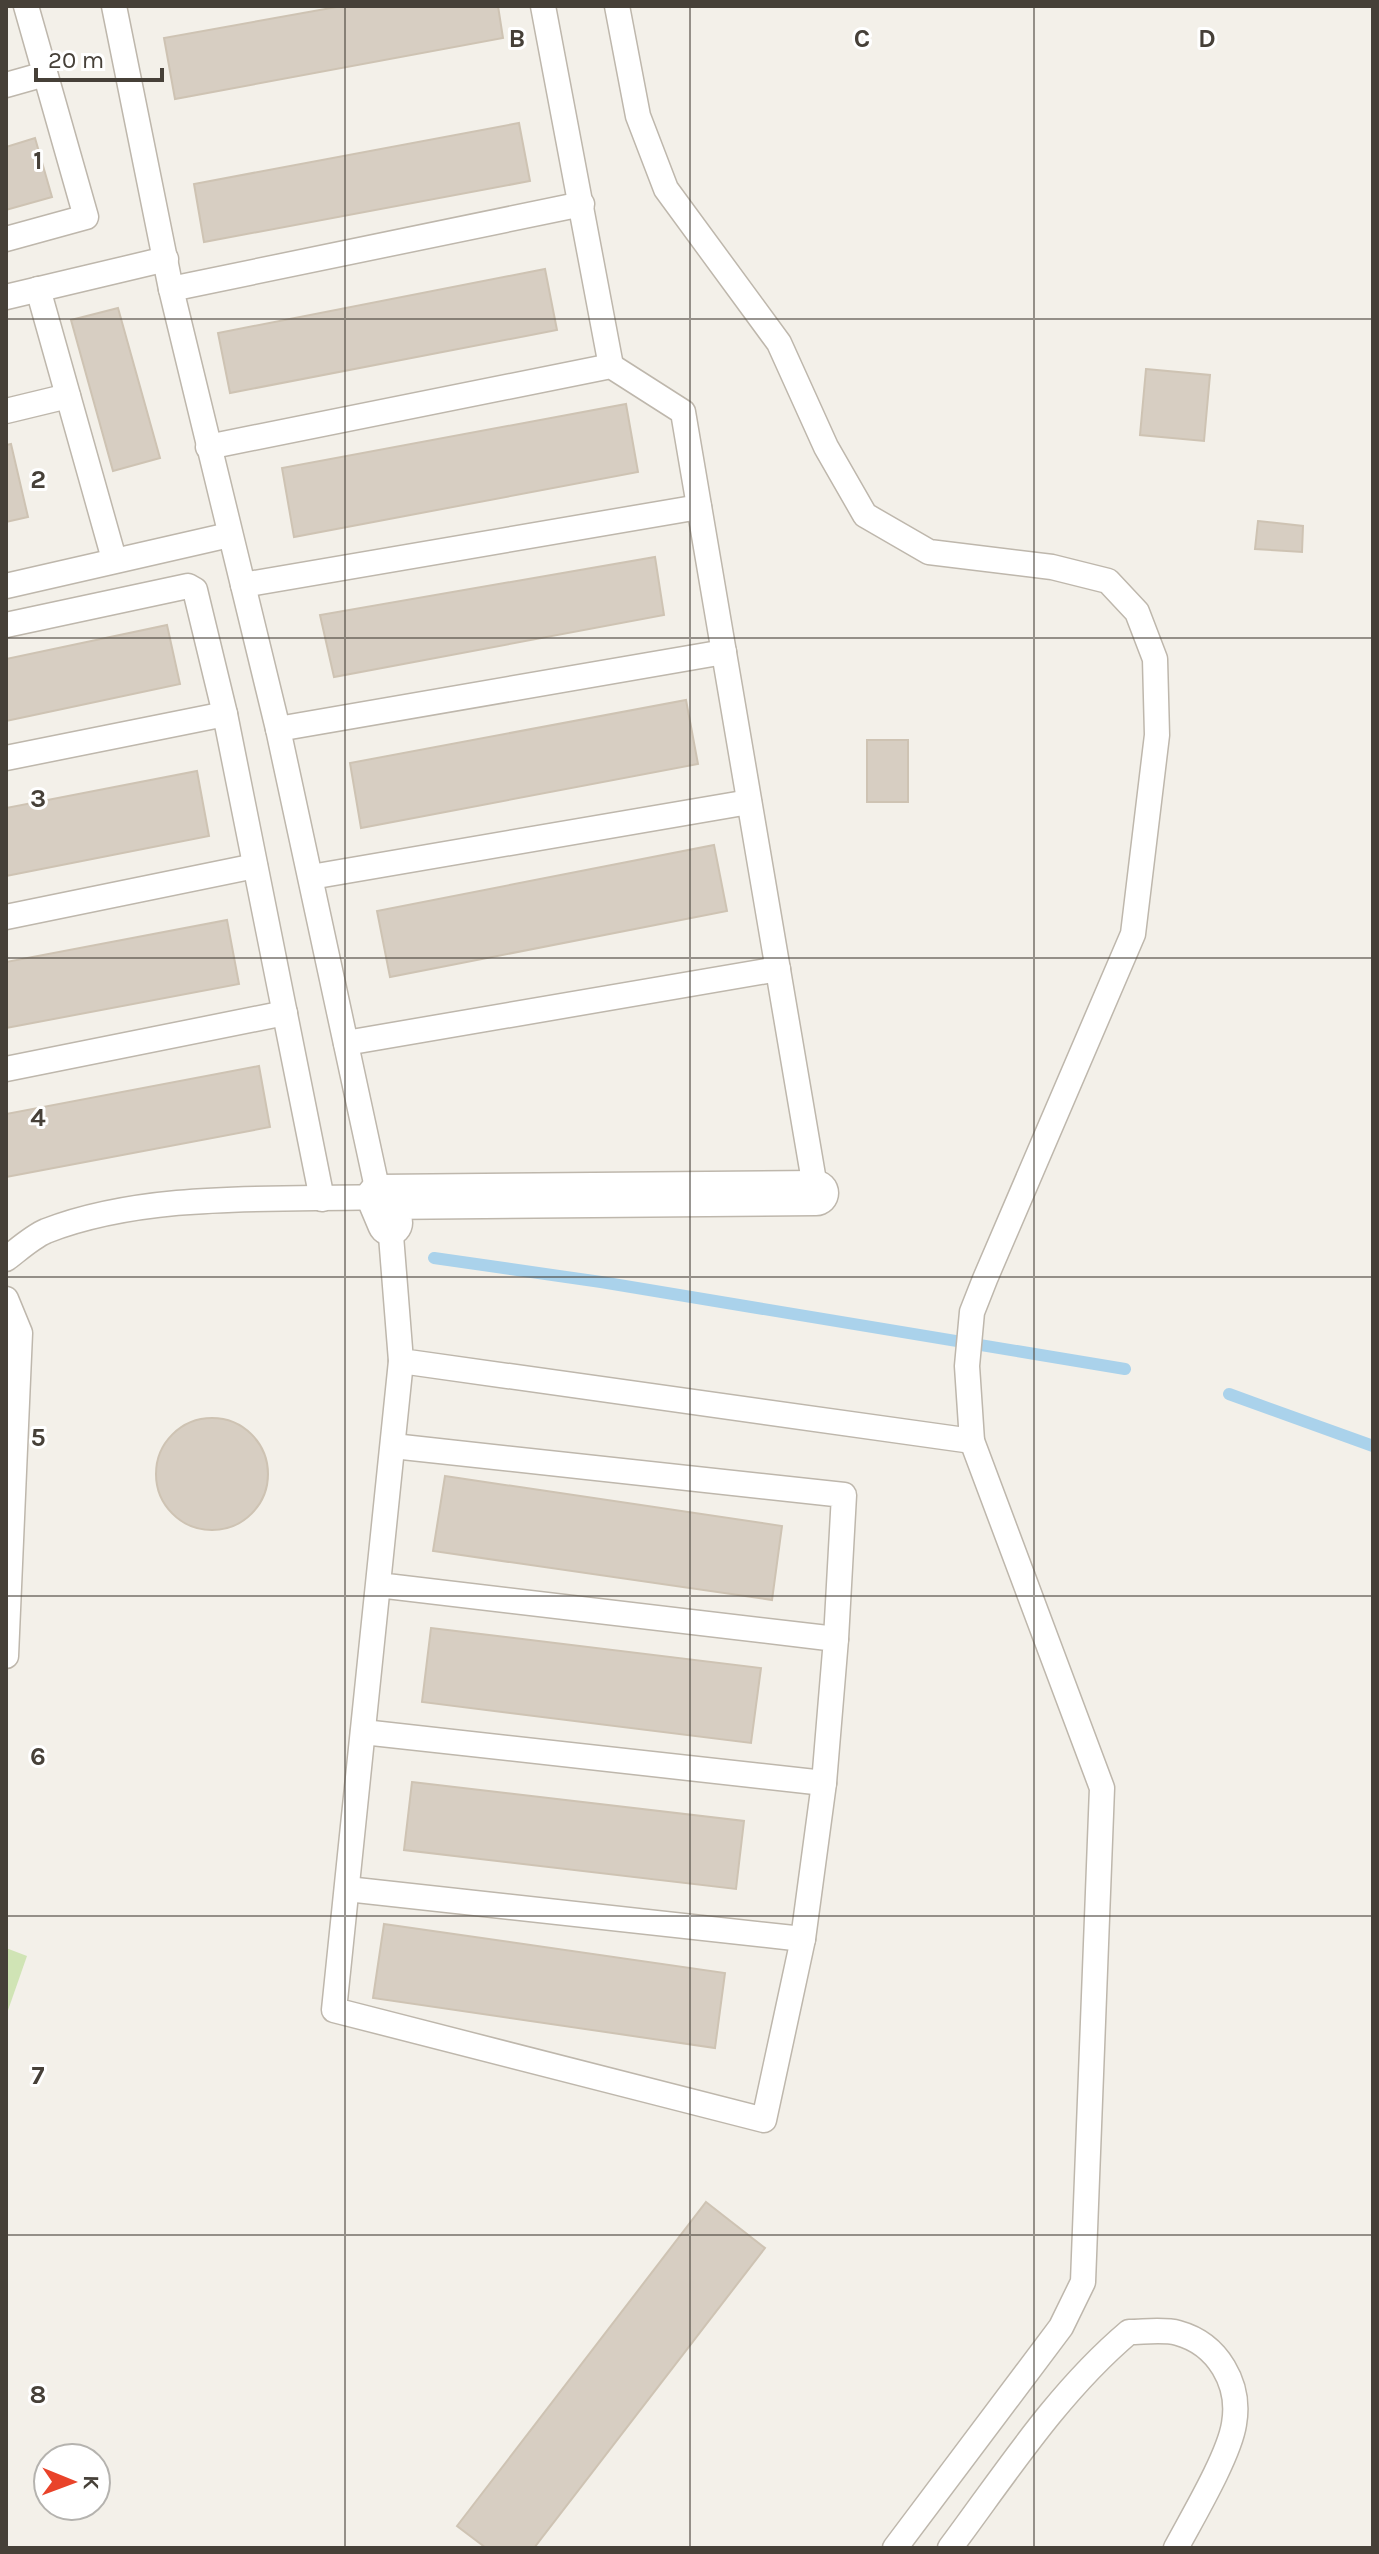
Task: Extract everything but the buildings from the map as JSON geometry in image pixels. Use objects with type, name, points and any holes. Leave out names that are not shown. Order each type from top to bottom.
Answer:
[{"type":"street","points":[[384,1210],[816,1193]]},
{"type":"lane","points":[[6,239],[86,217],[26,6]]},
{"type":"lane","points":[[543,6],[611,366]]},
{"type":"lane","points":[[617,6],[638,116],[666,189],[779,343],[826,447],[865,515],[929,552],[1052,567],[1108,581],[1137,612],[1155,659],[1157,735],[1133,934],[972,1312],[967,1366],[972,1441],[1102,1788],[1083,2282],[1061,2327],[895,2548]]},
{"type":"lane","points":[[119,7],[171,289],[278,729],[384,1210],[401,1361],[334,2010],[764,2120],[803,1939],[824,1783],[844,1495],[393,1446]]},
{"type":"lane","points":[[6,85],[45,74]]},
{"type":"lane","points":[[171,289],[582,204]]},
{"type":"lane","points":[[6,297],[166,259]]},
{"type":"lane","points":[[38,289],[114,559]]},
{"type":"lane","points":[[208,447],[611,366],[683,412],[816,1193]]},
{"type":"lane","points":[[6,411],[68,396]]},
{"type":"lane","points":[[243,585],[699,507]]},
{"type":"lane","points":[[6,586],[229,535]]},
{"type":"lane","points":[[6,625],[188,586],[195,590],[225,714],[322,1199]]},
{"type":"lane","points":[[278,729],[724,652]]},
{"type":"lane","points":[[6,758],[225,714]]},
{"type":"lane","points":[[311,877],[749,802]]},
{"type":"lane","points":[[6,917],[255,866]]},
{"type":"lane","points":[[346,1043],[778,969]]},
{"type":"lane","points":[[6,1069],[285,1013]]},
{"type":"lane","points":[[6,1259],[44,1232],[127,1209],[237,1200],[322,1199],[384,1210]]},
{"type":"lane","points":[[6,1299],[20,1333],[6,1656]]},
{"type":"lane","points":[[401,1361],[972,1441]]},
{"type":"lane","points":[[378,1585],[836,1639]]},
{"type":"lane","points":[[363,1732],[824,1783]]},
{"type":"lane","points":[[347,1889],[803,1939]]},
{"type":"lane","points":[[950,2548],[1050,2412],[1092,2363],[1129,2332],[1178,2333],[1210,2350],[1232,2377],[1234,2425],[1209,2485],[1176,2548]]},
{"type":"green space","points":[[6,1948],[27,1956],[6,2016]]},
{"type":"waterway","points":[[434,1258],[601,1282],[1125,1369]]},
{"type":"waterway","points":[[1229,1394],[1373,1446]]}]
